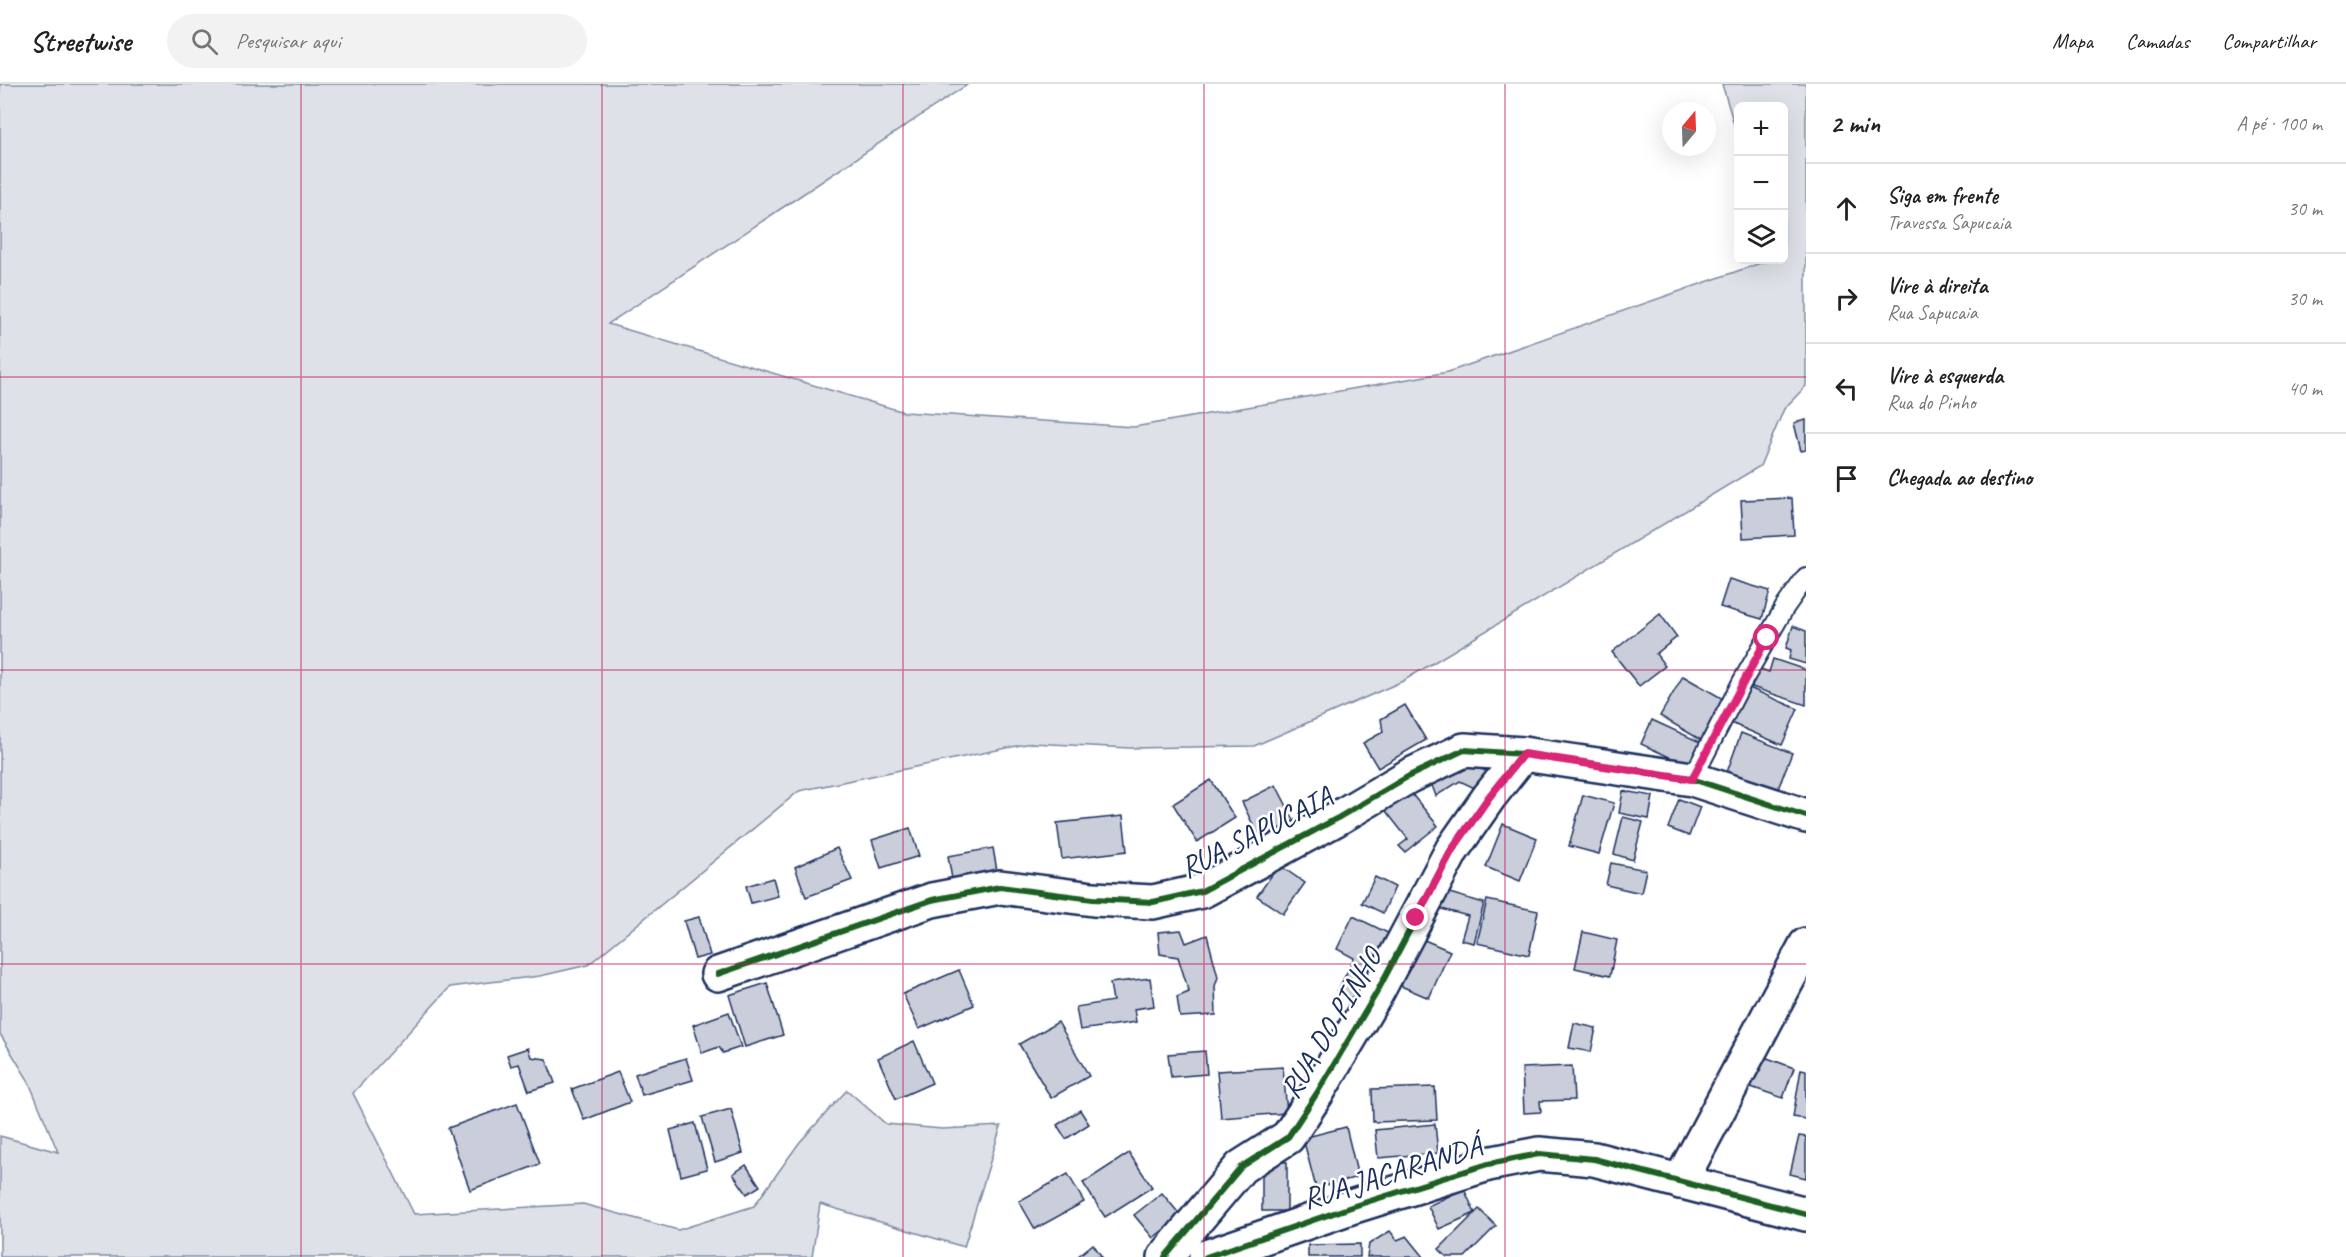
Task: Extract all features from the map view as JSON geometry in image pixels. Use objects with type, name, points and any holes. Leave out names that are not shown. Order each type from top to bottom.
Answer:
[{"type":"street","name":"RUA SAPUCAIA","points":[[718,974],[932,900],[1000,887],[1093,899],[1153,902],[1202,891],[1336,819],[1409,776],[1464,750],[1523,754],[1692,779],[1806,816]]},
{"type":"street","name":"RUA DO PINHO","points":[[1165,1257],[1240,1167],[1288,1137],[1317,1094],[1377,992],[1452,850],[1523,754]]},
{"type":"street","points":[[1680,1182],[1806,945]]},
{"type":"street","name":"RUA JACARANDÁ","points":[[1206,1257],[1354,1206],[1488,1164],[1539,1154],[1594,1159],[1806,1214]]},
{"type":"lane","points":[[1692,779],[1742,682],[1785,607],[1806,577]]},
{"type":"shaded area","points":[[0,84],[968,84],[608,324],[904,412],[1134,427],[1448,372],[1758,264],[1788,264],[1788,102],[1734,102],[1734,124],[1722,84],[1806,84],[1806,386],[1784,409],[1760,466],[1403,681],[1254,746],[1130,748],[1031,743],[799,791],[588,965],[540,976],[450,987],[353,1093],[414,1214],[583,1204],[678,1230],[754,1206],[799,1143],[847,1090],[886,1124],[942,1129],[1001,1126],[964,1247],[820,1204],[812,1257],[0,1257],[0,1136],[58,1152],[28,1080],[0,1034]]},
{"type":"building","points":[[1806,420],[1806,450],[1801,451],[1794,423]]},
{"type":"building","points":[[1792,498],[1794,535],[1743,538],[1741,500]]},
{"type":"building","points":[[1729,579],[1770,591],[1762,619],[1720,607]]},
{"type":"building","points":[[1660,614],[1677,637],[1656,654],[1665,666],[1639,686],[1612,652]]},
{"type":"building","points":[[1793,626],[1806,631],[1806,664],[1789,659],[1791,650],[1786,648]]},
{"type":"building","points":[[1773,659],[1806,670],[1806,705],[1752,687],[1758,668],[1769,672]]},
{"type":"building","points":[[1683,676],[1725,700],[1701,740],[1660,716]]},
{"type":"building","points":[[1747,687],[1798,709],[1782,745],[1731,723]]},
{"type":"building","points":[[1405,705],[1426,740],[1378,768],[1363,743],[1383,732],[1381,719]]},
{"type":"building","points":[[1652,720],[1700,742],[1689,766],[1641,744]]},
{"type":"building","points":[[1741,733],[1792,753],[1776,794],[1726,775]]},
{"type":"building","points":[[1463,762],[1489,772],[1479,790],[1460,781],[1436,796],[1428,775]]},
{"type":"building","points":[[1211,780],[1235,818],[1197,842],[1173,804]]},
{"type":"building","points":[[1276,785],[1297,826],[1262,843],[1242,802]]},
{"type":"building","points":[[1406,787],[1438,826],[1405,852],[1399,846],[1408,839],[1382,806]]},
{"type":"building","points":[[1623,791],[1653,796],[1649,819],[1619,813]]},
{"type":"building","points":[[1583,795],[1614,803],[1599,854],[1569,846]]},
{"type":"building","points":[[1679,799],[1700,807],[1689,836],[1668,828]]},
{"type":"building","points":[[1123,816],[1127,851],[1062,859],[1057,823]]},
{"type":"building","points":[[1623,817],[1643,822],[1633,860],[1614,854]]},
{"type":"building","points":[[1503,824],[1537,838],[1520,881],[1486,867]]},
{"type":"building","points":[[910,828],[919,856],[881,868],[872,840]]},
{"type":"building","points":[[837,848],[852,880],[806,897],[795,867]]},
{"type":"building","points":[[993,848],[997,871],[952,879],[948,856]]},
{"type":"building","points":[[1611,863],[1646,870],[1641,893],[1606,885]]},
{"type":"building","points":[[1279,865],[1305,883],[1283,914],[1257,896]]},
{"type":"building","points":[[1375,877],[1395,887],[1383,913],[1362,903]]},
{"type":"building","points":[[773,878],[778,896],[751,903],[746,886]]},
{"type":"building","points":[[1439,890],[1484,903],[1474,943],[1461,940],[1468,916],[1434,907]]},
{"type":"building","points":[[1487,900],[1538,911],[1529,955],[1477,943]]},
{"type":"building","points":[[1353,916],[1392,935],[1358,1002],[1337,992],[1354,958],[1337,949]]},
{"type":"building","points":[[699,917],[710,955],[695,959],[684,921]]},
{"type":"building","points":[[1181,930],[1186,943],[1207,935],[1218,977],[1215,986],[1216,1015],[1180,1017],[1177,997],[1189,992],[1178,957],[1160,954],[1158,932]]},
{"type":"building","points":[[1583,932],[1617,940],[1610,976],[1575,968]]},
{"type":"building","points":[[1422,939],[1450,951],[1429,998],[1401,986]]},
{"type":"building","points":[[959,970],[974,1005],[919,1029],[903,994]]},
{"type":"building","points":[[1150,978],[1154,1006],[1134,1009],[1136,1022],[1080,1030],[1076,1007],[1113,1001],[1110,983]]},
{"type":"building","points":[[767,983],[783,1035],[745,1047],[729,995]]},
{"type":"building","points":[[729,1012],[741,1047],[723,1053],[719,1047],[702,1053],[693,1025]]},
{"type":"building","points":[[1058,1022],[1089,1076],[1051,1098],[1019,1044]]},
{"type":"building","points":[[1574,1023],[1596,1028],[1591,1052],[1569,1048]]},
{"type":"building","points":[[914,1041],[932,1083],[896,1099],[878,1058]]},
{"type":"building","points":[[528,1048],[531,1057],[546,1059],[555,1083],[529,1091],[519,1064],[511,1066],[507,1055]]},
{"type":"building","points":[[1205,1051],[1207,1074],[1171,1077],[1168,1054]]},
{"type":"building","points":[[1762,1056],[1794,1068],[1783,1098],[1751,1087]]},
{"type":"building","points":[[686,1058],[693,1080],[642,1095],[635,1074]]},
{"type":"building","points":[[1572,1066],[1574,1100],[1540,1101],[1541,1112],[1524,1113],[1522,1068]]},
{"type":"building","points":[[1283,1067],[1287,1113],[1221,1118],[1217,1071]]},
{"type":"building","points":[[1801,1069],[1806,1070],[1806,1119],[1793,1117]]},
{"type":"building","points":[[618,1072],[630,1102],[584,1120],[572,1089]]},
{"type":"building","points":[[1435,1087],[1437,1120],[1373,1122],[1372,1089]]},
{"type":"building","points":[[517,1103],[540,1164],[470,1190],[448,1128]]},
{"type":"building","points":[[731,1109],[743,1153],[715,1162],[702,1117]]},
{"type":"building","points":[[1080,1110],[1089,1124],[1066,1139],[1057,1125]]},
{"type":"building","points":[[695,1123],[707,1169],[681,1176],[670,1130]]},
{"type":"building","points":[[1435,1124],[1438,1153],[1378,1158],[1375,1130]]},
{"type":"building","points":[[1346,1127],[1358,1177],[1316,1188],[1303,1138]]},
{"type":"building","points":[[1799,1136],[1806,1137],[1806,1178],[1790,1174]]},
{"type":"building","points":[[1129,1153],[1152,1187],[1105,1217],[1083,1183]]},
{"type":"building","points":[[1262,1162],[1287,1162],[1287,1211],[1262,1211]]},
{"type":"building","points":[[746,1165],[760,1186],[747,1194],[733,1174]]},
{"type":"building","points":[[1068,1174],[1084,1202],[1035,1229],[1019,1201]]},
{"type":"building","points":[[1464,1189],[1475,1213],[1439,1229],[1428,1206]]},
{"type":"building","points":[[1162,1193],[1181,1216],[1153,1238],[1134,1215]]},
{"type":"building","points":[[1479,1209],[1496,1226],[1465,1257],[1447,1257],[1439,1249]]},
{"type":"building","points":[[1390,1231],[1397,1240],[1407,1236],[1424,1257],[1367,1257],[1369,1244]]},
{"type":"building","points":[[1093,1244],[1102,1257],[1077,1257]]},
{"type":"building","points":[[1360,1244],[1360,1257],[1308,1257],[1308,1245]]},
{"type":"cycle path","points":[[718,974],[932,900],[1000,887],[1093,899],[1153,902],[1202,891],[1336,819],[1409,776],[1464,750],[1523,754],[1692,779],[1806,816]]},
{"type":"cycle path","points":[[1165,1257],[1241,1167],[1288,1137],[1377,992],[1452,850],[1523,754]]},
{"type":"cycle path","points":[[1206,1257],[1354,1206],[1488,1164],[1539,1154],[1594,1159],[1806,1214]]},
{"type":"route","points":[[1416,918],[1452,850],[1523,754],[1692,779],[1767,638]]}]
